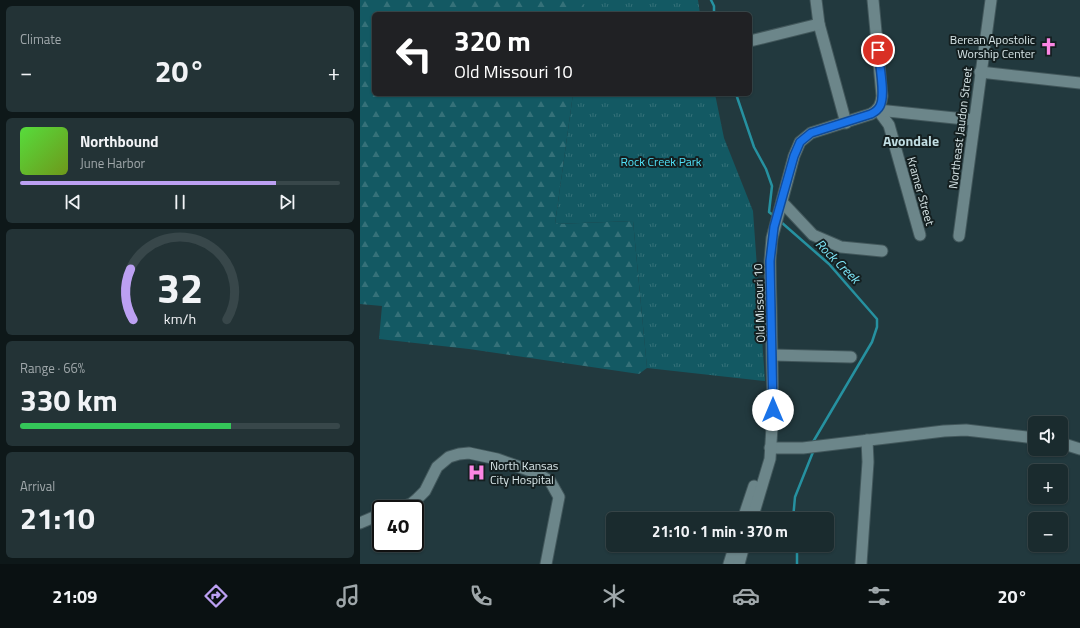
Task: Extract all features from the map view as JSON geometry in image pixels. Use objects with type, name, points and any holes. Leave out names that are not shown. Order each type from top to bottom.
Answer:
[{"type":"street","points":[[816,0],[819,24],[846,123]]},
{"type":"street","points":[[873,0],[882,96],[881,104],[878,110],[974,120]]},
{"type":"street","name":"Northeast Jaudon Street","points":[[959,236],[980,72],[991,0]]},
{"type":"street","points":[[752,41],[819,24]]},
{"type":"street","points":[[980,72],[1080,83]]},
{"type":"street","name":"Old Missouri 10","points":[[754,512],[770,459],[773,410],[773,355],[770,261],[774,227],[794,156],[800,142],[811,133],[846,123],[878,110]]},
{"type":"street","name":"Kramer Street","points":[[878,110],[889,125],[920,235]]},
{"type":"street","points":[[781,206],[813,235],[841,247],[882,251]]},
{"type":"street","points":[[773,355],[851,357]]},
{"type":"street","points":[[746,512],[764,457],[770,448],[803,448],[944,431],[966,430],[1028,437]]},
{"type":"street","points":[[861,564],[868,462],[867,440]]},
{"type":"street","points":[[1068,445],[1080,449]]},
{"type":"street","points":[[415,500],[426,491],[437,467],[449,457],[459,454],[470,453],[496,459],[534,472],[550,481],[559,497],[546,564]]},
{"type":"street","points":[[360,523],[372,518]]},
{"type":"street","points":[[729,564],[733,552]]},
{"type":"street","points":[[739,564],[742,552]]},
{"type":"green space","points":[[360,0],[583,0],[583,12],[372,12],[372,96],[573,96],[555,224],[633,221],[647,368],[639,374],[469,349],[379,339],[382,306],[360,304]]},
{"type":"green space","points":[[583,0],[698,0],[700,12],[583,12]]},
{"type":"green space","name":"Rock Creek Park","points":[[573,96],[715,96],[724,138],[753,211],[765,381],[647,368],[633,221],[555,224]]},
{"type":"waterway","name":"Rock Creek","points":[[711,0],[714,6],[714,12]]},
{"type":"waterway","name":"Rock Creek","points":[[737,96],[754,147],[766,169],[772,186],[769,212],[774,216]]},
{"type":"waterway","name":"Rock Creek","points":[[781,222],[829,264],[877,319],[877,327],[872,342],[813,442]]},
{"type":"waterway","name":"Rock Creek","points":[[794,512],[795,497],[813,452]]},
{"type":"waterway","name":"Rock Creek","points":[[797,552],[797,564]]},
{"type":"place","name":"Berean Apostolic Worship Center","points":[[1048,46]]},
{"type":"place","name":"North Kansas City Hospital","points":[[477,472]]},
{"type":"district","name":"Avondale","points":[[911,140]]},
{"type":"route","points":[[773,410],[770,261],[774,227],[794,156],[800,142],[811,133],[846,123],[878,110],[881,104],[882,96],[878,50]]}]
